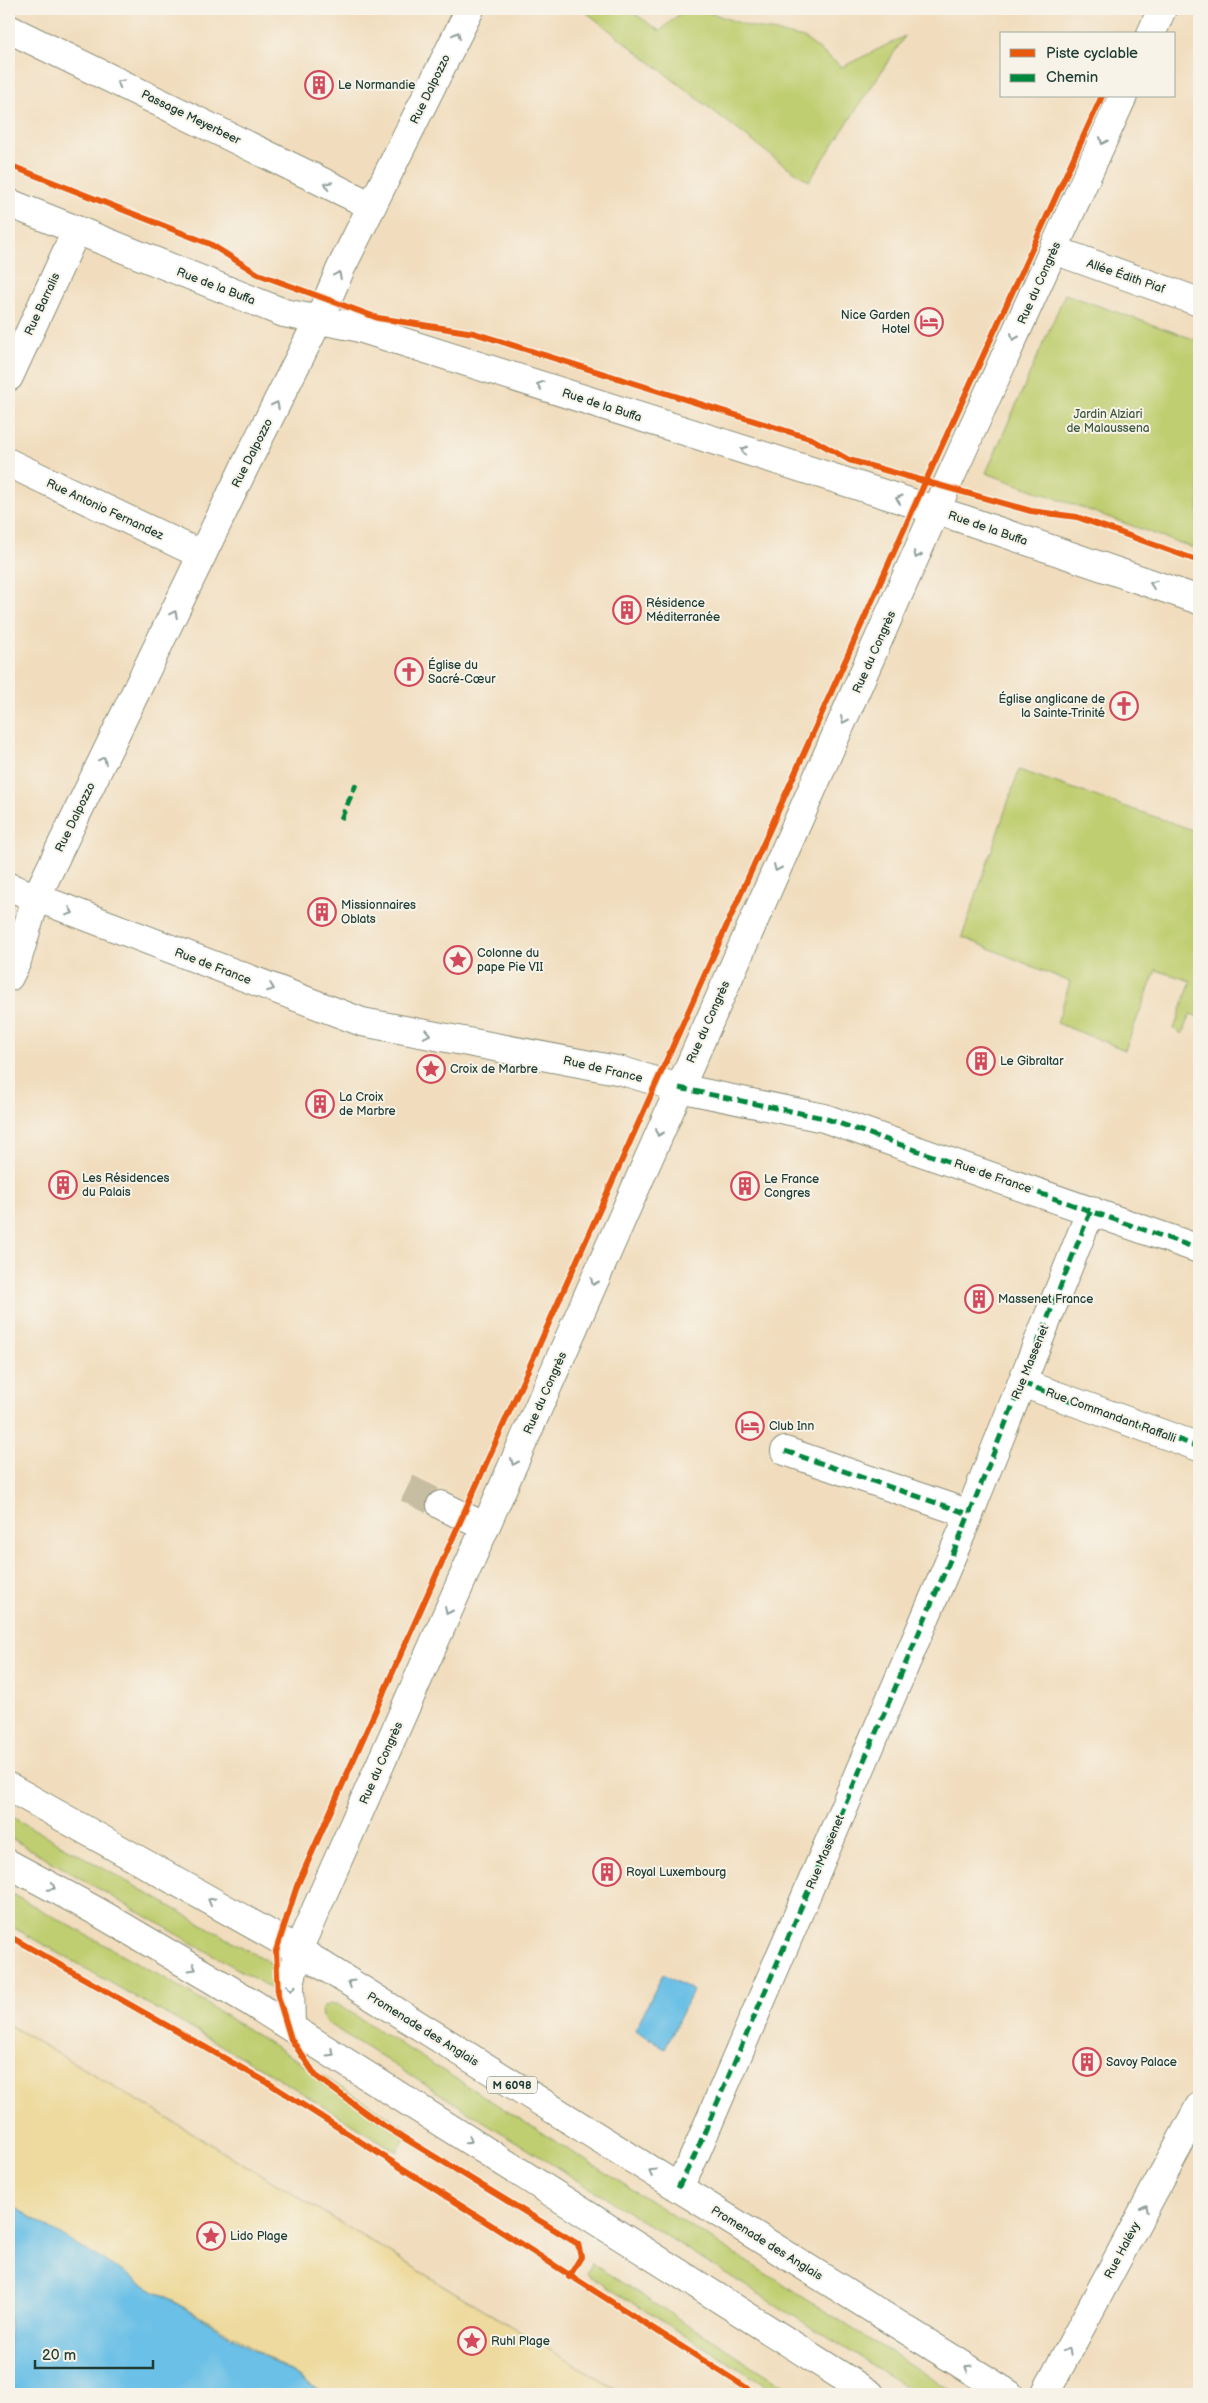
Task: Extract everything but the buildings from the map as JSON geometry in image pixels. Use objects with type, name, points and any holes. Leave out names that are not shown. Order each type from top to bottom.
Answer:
[{"type":"street","name":"Rue Dalpozzo","points":[[36,898],[319,319],[330,292],[470,9]]},
{"type":"street","points":[[1152,32],[1162,9]]},
{"type":"street","name":"Passage Meyerbeer","points":[[9,28],[372,206]]},
{"type":"street","name":"Rue du Congrès","points":[[291,2027],[290,1984],[298,1950],[936,510],[1122,98]]},
{"type":"street","name":"Rue de la Buffa","points":[[9,203],[284,313],[356,327],[936,510],[1199,600]]},
{"type":"street","name":"Rue Barralis","points":[[9,377],[76,231]]},
{"type":"street","name":"Allée Édith Piaf","points":[[1054,250],[1199,302]]},
{"type":"street","name":"Rue Antonio Fernandez","points":[[9,463],[202,555]]},
{"type":"street","name":"Rue de France","points":[[9,887],[362,1022],[622,1071],[679,1088],[824,1118],[1199,1249]]},
{"type":"street","points":[[9,925],[36,898]]},
{"type":"street","points":[[9,977],[17,961],[36,898]]},
{"type":"street","name":"Rue Massenet","points":[[678,2188],[694,2157],[965,1523],[1091,1210]]},
{"type":"street","name":"Rue Commandant Raffalli","points":[[1022,1383],[1199,1447]]},
{"type":"street","points":[[785,1451],[965,1523]]},
{"type":"street","points":[[441,1505],[485,1527]]},
{"type":"street","name":"Promenade des Anglais","points":[[9,1787],[298,1950],[1009,2394]]},
{"type":"street","points":[[9,1864],[106,1917],[291,2027],[870,2394]]},
{"type":"street","name":"Rue Halévy","points":[[1045,2394],[1199,2106]]},
{"type":"green space","points":[[582,9],[628,9],[660,31],[685,9],[700,9],[748,26],[804,38],[842,67],[905,36],[809,181],[774,158]]},
{"type":"green space","name":"Jardin Alziari de Malaussena","points":[[1065,294],[1199,341],[1199,550],[986,473]]},
{"type":"green space","points":[[1019,770],[1199,832],[1199,1017],[1190,1014],[1182,1034],[1174,1029],[1191,981],[1156,970],[1125,1050],[1057,1023],[1070,982],[962,937]]},
{"type":"green space","points":[[9,1815],[276,1966],[274,1990],[9,1837]]},
{"type":"green space","points":[[9,1892],[168,1980],[410,2130],[397,2152],[275,2076],[9,1925]]},
{"type":"green space","points":[[330,2004],[337,2004],[957,2394],[918,2394],[327,2023],[323,2018],[322,2008]]},
{"type":"green space","points":[[591,2263],[797,2394],[780,2394],[586,2274]]},
{"type":"sand","name":"Lido Plage","points":[[9,2025],[624,2394],[325,2394],[238,2338],[113,2267],[9,2204]]},
{"type":"water","points":[[663,1974],[693,1991],[665,2048],[635,2030]]},
{"type":"water","points":[[9,2204],[247,2345],[325,2394],[9,2394]]},
{"type":"tunnel","points":[[407,1488],[441,1505]]},
{"type":"marked path","points":[[341,819],[356,784]]},
{"type":"marked path","points":[[679,1088],[824,1118],[1199,1249]]},
{"type":"marked path","points":[[678,2188],[694,2157],[962,1532],[1091,1210]]},
{"type":"marked path","points":[[1022,1383],[1199,1447]]},
{"type":"marked path","points":[[785,1451],[969,1514]]},
{"type":"cycle path","points":[[569,2277],[581,2257],[578,2244],[378,2122],[316,2076],[291,2039],[278,1996],[276,1951],[297,1886],[923,487],[1101,98]]},
{"type":"cycle path","points":[[9,165],[210,244],[258,274],[378,318],[474,333],[812,439],[849,460],[1031,511],[1077,517],[1199,561]]},
{"type":"cycle path","points":[[9,1936],[270,2084],[756,2394]]},
{"type":"place","name":"Le Normandie","points":[[319,85]]},
{"type":"place","name":"Nice Garden Hotel","points":[[929,322]]},
{"type":"place","name":"Résidence Méditerranée","points":[[627,610]]},
{"type":"place","name":"Église du Sacré-Cœur","points":[[409,672]]},
{"type":"place","name":"Église anglicane de la Sainte-Trinité","points":[[1124,706]]},
{"type":"place","name":"Missionnaires Oblats","points":[[322,912]]},
{"type":"place","name":"Colonne du pape Pie VII","points":[[458,960]]},
{"type":"place","name":"Le Gibraltar","points":[[981,1061]]},
{"type":"place","name":"Croix de Marbre","points":[[431,1069]]},
{"type":"place","name":"La Croix de Marbre","points":[[320,1104]]},
{"type":"place","name":"Les Résidences du Palais","points":[[63,1185]]},
{"type":"place","name":"Le France Congres","points":[[745,1186]]},
{"type":"place","name":"Massenet France","points":[[979,1299]]},
{"type":"place","name":"Club Inn","points":[[750,1426]]},
{"type":"place","name":"Royal Luxembourg","points":[[607,1872]]},
{"type":"place","name":"Savoy Palace","points":[[1087,2062]]},
{"type":"place","name":"Lido Plage","points":[[211,2236]]},
{"type":"place","name":"Ruhl Plage","points":[[472,2341]]}]
